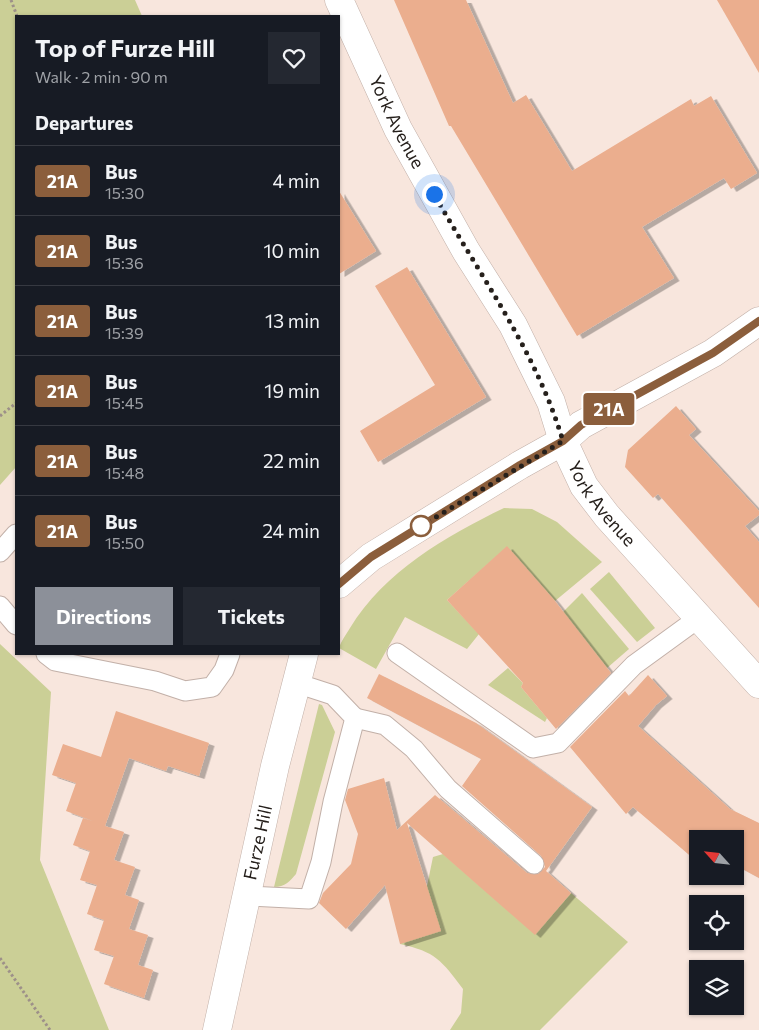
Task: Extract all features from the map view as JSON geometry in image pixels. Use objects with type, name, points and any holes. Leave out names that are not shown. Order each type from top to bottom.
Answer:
[{"type":"street","name":"York Avenue","points":[[339,0],[398,129],[462,243],[533,361],[551,402],[563,441],[584,486],[607,516],[759,684]]},
{"type":"street","points":[[340,583],[371,557],[520,465],[563,441],[581,425],[713,353],[759,321]]},
{"type":"street","name":"Furze Hill","points":[[217,1030],[304,655]]},
{"type":"lane","points":[[0,552],[15,535]]},
{"type":"lane","points":[[0,606],[15,624]]},
{"type":"lane","points":[[397,653],[533,748],[558,743],[634,665],[700,617]]},
{"type":"lane","points":[[47,655],[55,661],[155,681],[185,691],[212,687],[224,670],[230,655]]},
{"type":"lane","points":[[296,683],[333,695],[355,718],[385,725],[414,749],[448,789],[534,864]]},
{"type":"lane","points":[[247,896],[309,899],[321,862],[332,802],[355,718]]},
{"type":"path","points":[[11,0],[17,15]]},
{"type":"path","points":[[0,416],[15,404]]},
{"type":"path","points":[[0,958],[50,1030]]},
{"type":"green space","points":[[0,0],[135,0],[142,15],[15,15],[15,468],[0,485]]},
{"type":"green space","points":[[504,508],[532,509],[557,522],[602,562],[555,601],[507,547],[447,600],[479,634],[467,649],[405,617],[376,669],[340,649],[341,643],[364,608],[398,573],[439,544]]},
{"type":"green space","points":[[609,572],[655,628],[637,642],[590,589]]},
{"type":"green space","points":[[582,593],[629,649],[607,668],[563,612]]},
{"type":"green space","points":[[0,644],[51,692],[40,860],[109,1030],[0,1030]]},
{"type":"green space","points":[[508,668],[523,683],[521,687],[547,718],[545,722],[488,685]]},
{"type":"green space","points":[[319,704],[322,705],[335,732],[296,874],[284,885],[274,887]]},
{"type":"green space","points":[[443,854],[535,934],[571,893],[628,942],[540,1030],[450,1030],[461,1013],[463,989],[443,964],[430,954],[400,944],[427,886],[433,857]]},
{"type":"building","points":[[394,0],[466,0],[513,103],[526,95],[572,171],[691,99],[694,106],[711,96],[757,173],[731,189],[724,178],[642,227],[674,278],[577,336],[451,126],[449,126]]},
{"type":"building","points":[[717,0],[759,0],[759,73]]},
{"type":"building","points":[[340,193],[376,251],[340,273]]},
{"type":"building","points":[[407,267],[486,397],[378,462],[360,431],[435,385],[375,286]]},
{"type":"building","points":[[676,406],[696,429],[689,435],[759,511],[759,515],[745,526],[759,542],[759,608],[658,494],[653,498],[625,467],[628,450]]},
{"type":"building","points":[[507,546],[555,601],[611,673],[556,729],[521,687],[523,683],[447,600]]},
{"type":"building","points":[[379,674],[476,723],[592,807],[546,871],[571,893],[535,935],[407,823],[441,931],[400,944],[385,885],[346,929],[319,903],[323,893],[351,864],[358,834],[345,800],[348,789],[384,778],[397,830],[435,795],[527,873],[538,874],[545,867],[541,856],[462,786],[481,759],[367,698]]},
{"type":"building","points":[[648,675],[667,696],[656,705],[638,726],[730,809],[759,823],[759,878],[744,870],[744,830],[689,830],[689,855],[633,807],[626,814],[570,747],[625,691],[629,696]]},
{"type":"building","points":[[116,711],[209,743],[199,776],[168,766],[166,771],[129,758],[105,826],[124,832],[114,860],[135,867],[125,895],[139,900],[129,929],[148,935],[138,965],[153,970],[144,998],[104,984],[114,956],[94,950],[104,920],[87,914],[97,885],[80,880],[90,851],[73,845],[83,818],[93,821],[66,811],[76,783],[52,775],[63,744],[101,757]]},
{"type":"bus line","name":"21A","points":[[340,583],[371,557],[520,465],[563,441],[581,425],[713,353],[759,321]]},
{"type":"route","points":[[421,526],[563,441],[551,402],[533,361],[513,325],[466,251],[434,194]]}]
